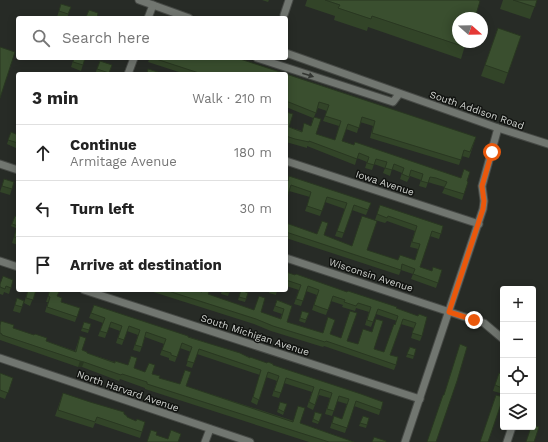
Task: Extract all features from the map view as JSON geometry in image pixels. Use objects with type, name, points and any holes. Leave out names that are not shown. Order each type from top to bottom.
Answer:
[{"type":"street","points":[[139,0],[183,16]]},
{"type":"street","points":[[284,15],[289,0]]},
{"type":"street","points":[[149,16],[153,5]]},
{"type":"street","name":"South Addison Road","points":[[288,54],[399,94],[548,144]]},
{"type":"street","points":[[129,72],[133,60]]},
{"type":"street","points":[[263,60],[393,102],[399,94]]},
{"type":"street","points":[[406,442],[479,224],[484,205],[482,186],[498,128]]},
{"type":"street","name":"Iowa Avenue","points":[[288,162],[479,224]]},
{"type":"street","points":[[0,164],[16,169]]},
{"type":"street","name":"Wisconsin Avenue","points":[[288,259],[484,324],[500,337]]},
{"type":"street","points":[[0,261],[16,266]]},
{"type":"street","name":"South Michigan Avenue","points":[[90,292],[420,399]]},
{"type":"street","name":"North Harvard Avenue","points":[[0,358],[250,442]]},
{"type":"street","points":[[205,442],[210,429]]},
{"type":"street","points":[[507,442],[511,430]]},
{"type":"building","points":[[325,0],[480,1],[477,12],[452,12],[452,43],[372,16],[371,19],[338,8],[340,5]]},
{"type":"building","points":[[513,0],[537,0],[535,7]]},
{"type":"building","points":[[61,4],[71,7],[68,14],[59,11]]},
{"type":"building","points":[[89,10],[98,13],[97,16],[86,16]]},
{"type":"building","points":[[498,28],[521,36],[508,73],[485,65]]},
{"type":"building","points":[[0,47],[15,52],[0,98]]},
{"type":"building","points":[[74,60],[84,60],[83,65],[73,62]]},
{"type":"building","points":[[159,60],[243,60],[280,72],[196,72]]},
{"type":"building","points":[[100,61],[112,65],[109,72],[97,69]]},
{"type":"building","points":[[148,69],[158,72],[147,72]]},
{"type":"building","points":[[288,75],[476,137],[470,152],[464,150],[461,160],[372,133],[375,121],[362,117],[359,128],[348,124],[342,141],[354,145],[355,142],[461,178],[464,169],[470,172],[464,194],[444,188],[447,182],[436,178],[430,177],[428,183],[421,181],[423,174],[411,170],[409,177],[402,174],[404,168],[394,164],[392,170],[385,168],[387,162],[376,159],[374,165],[367,163],[369,157],[359,153],[357,159],[309,141],[288,137],[288,113],[293,114],[289,127],[302,132],[304,123],[311,126],[314,117],[321,119],[316,134],[335,140],[341,121],[325,116],[329,105],[319,102],[316,113],[288,102]]},
{"type":"building","points":[[11,132],[16,134],[16,142],[8,140]]},
{"type":"building","points":[[289,176],[371,203],[368,210],[354,205],[344,233],[337,231],[347,203],[327,197],[322,211],[307,206],[311,192],[291,185],[288,195]]},
{"type":"building","points":[[4,179],[14,182],[12,189],[2,186]]},
{"type":"building","points":[[380,205],[443,226],[441,234],[432,231],[420,267],[432,271],[433,267],[442,270],[438,283],[413,274],[415,269],[402,264],[401,270],[288,233],[288,224],[317,234],[322,221],[328,223],[324,235],[352,246],[362,216],[377,221],[367,250],[398,260],[400,255],[415,260],[420,244],[412,242],[417,226],[388,216],[387,218],[377,214]]},
{"type":"building","points":[[15,216],[16,216],[16,225],[12,224]]},
{"type":"building","points":[[288,273],[397,307],[396,308],[418,316],[419,314],[427,317],[422,336],[412,333],[416,323],[403,319],[390,355],[398,357],[396,365],[171,292],[209,292],[208,294],[254,310],[259,296],[265,298],[261,312],[281,319],[284,309],[275,306],[277,300],[292,306],[287,322],[323,333],[328,317],[335,320],[330,334],[341,338],[350,311],[357,313],[347,341],[358,344],[363,329],[372,332],[376,319],[383,321],[374,349],[384,352],[398,316],[378,309],[373,322],[367,320],[371,307],[358,303],[356,306],[333,296],[328,310],[314,305],[319,290],[308,286],[303,301],[296,299],[301,285],[288,281]]},
{"type":"building","points":[[3,276],[13,280],[11,288],[6,286],[5,289],[0,287]]},
{"type":"building","points":[[28,292],[35,292],[33,300],[26,298]]},
{"type":"building","points":[[49,292],[59,292],[57,296],[62,298],[61,302],[80,308],[77,317],[47,307],[50,297],[48,296]]},
{"type":"building","points":[[240,292],[248,293],[246,299],[239,297]]},
{"type":"building","points":[[17,298],[24,301],[22,307],[15,305]]},
{"type":"building","points":[[94,305],[240,353],[250,358],[268,362],[383,402],[381,410],[356,401],[347,428],[332,423],[334,416],[342,419],[349,399],[339,396],[334,411],[327,409],[332,393],[320,389],[315,405],[309,402],[314,387],[286,378],[281,393],[274,391],[279,376],[268,372],[259,400],[253,397],[261,370],[199,349],[194,363],[187,361],[192,347],[182,343],[177,357],[162,350],[166,339],[146,332],[142,347],[135,345],[140,330],[129,326],[124,340],[118,338],[122,326],[111,322],[107,333],[100,331],[105,318],[91,313]]},
{"type":"building","points":[[302,311],[309,313],[306,320],[300,318]]},
{"type":"building","points":[[1,321],[14,325],[13,328],[47,338],[46,341],[76,352],[80,336],[86,338],[82,350],[87,353],[115,363],[115,361],[128,365],[131,356],[137,358],[134,368],[145,372],[149,363],[155,365],[152,374],[160,376],[159,378],[180,384],[185,370],[191,372],[186,386],[293,422],[298,406],[305,408],[300,423],[354,442],[329,442],[147,384],[147,382],[122,374],[121,375],[2,335],[0,333]]},
{"type":"building","points":[[84,322],[91,324],[89,330],[82,328]]},
{"type":"building","points":[[460,344],[467,347],[457,381],[436,442],[427,442],[444,395]]},
{"type":"building","points":[[410,347],[416,349],[414,356],[407,354]]},
{"type":"building","points":[[0,373],[13,378],[8,393],[0,390]]},
{"type":"building","points":[[499,373],[500,387],[495,385]]},
{"type":"building","points":[[63,393],[124,412],[127,417],[136,421],[137,419],[145,422],[142,432],[97,417],[95,422],[58,410]]},
{"type":"building","points":[[496,395],[500,396],[500,407],[488,442],[480,442]]},
{"type":"building","points":[[280,402],[287,404],[284,412],[278,409]]},
{"type":"building","points":[[315,412],[322,414],[319,422],[313,419]]},
{"type":"building","points":[[363,416],[369,418],[367,425],[360,423]]},
{"type":"building","points":[[536,426],[539,427],[534,442],[526,442],[530,430],[536,430]]},
{"type":"building","points":[[151,430],[157,432],[156,435],[168,439],[171,430],[181,434],[178,442],[147,442]]},
{"type":"building","points":[[374,437],[386,441],[386,442],[372,442]]},
{"type":"route","points":[[474,320],[449,312],[479,224],[484,201],[482,186],[492,152]]}]
